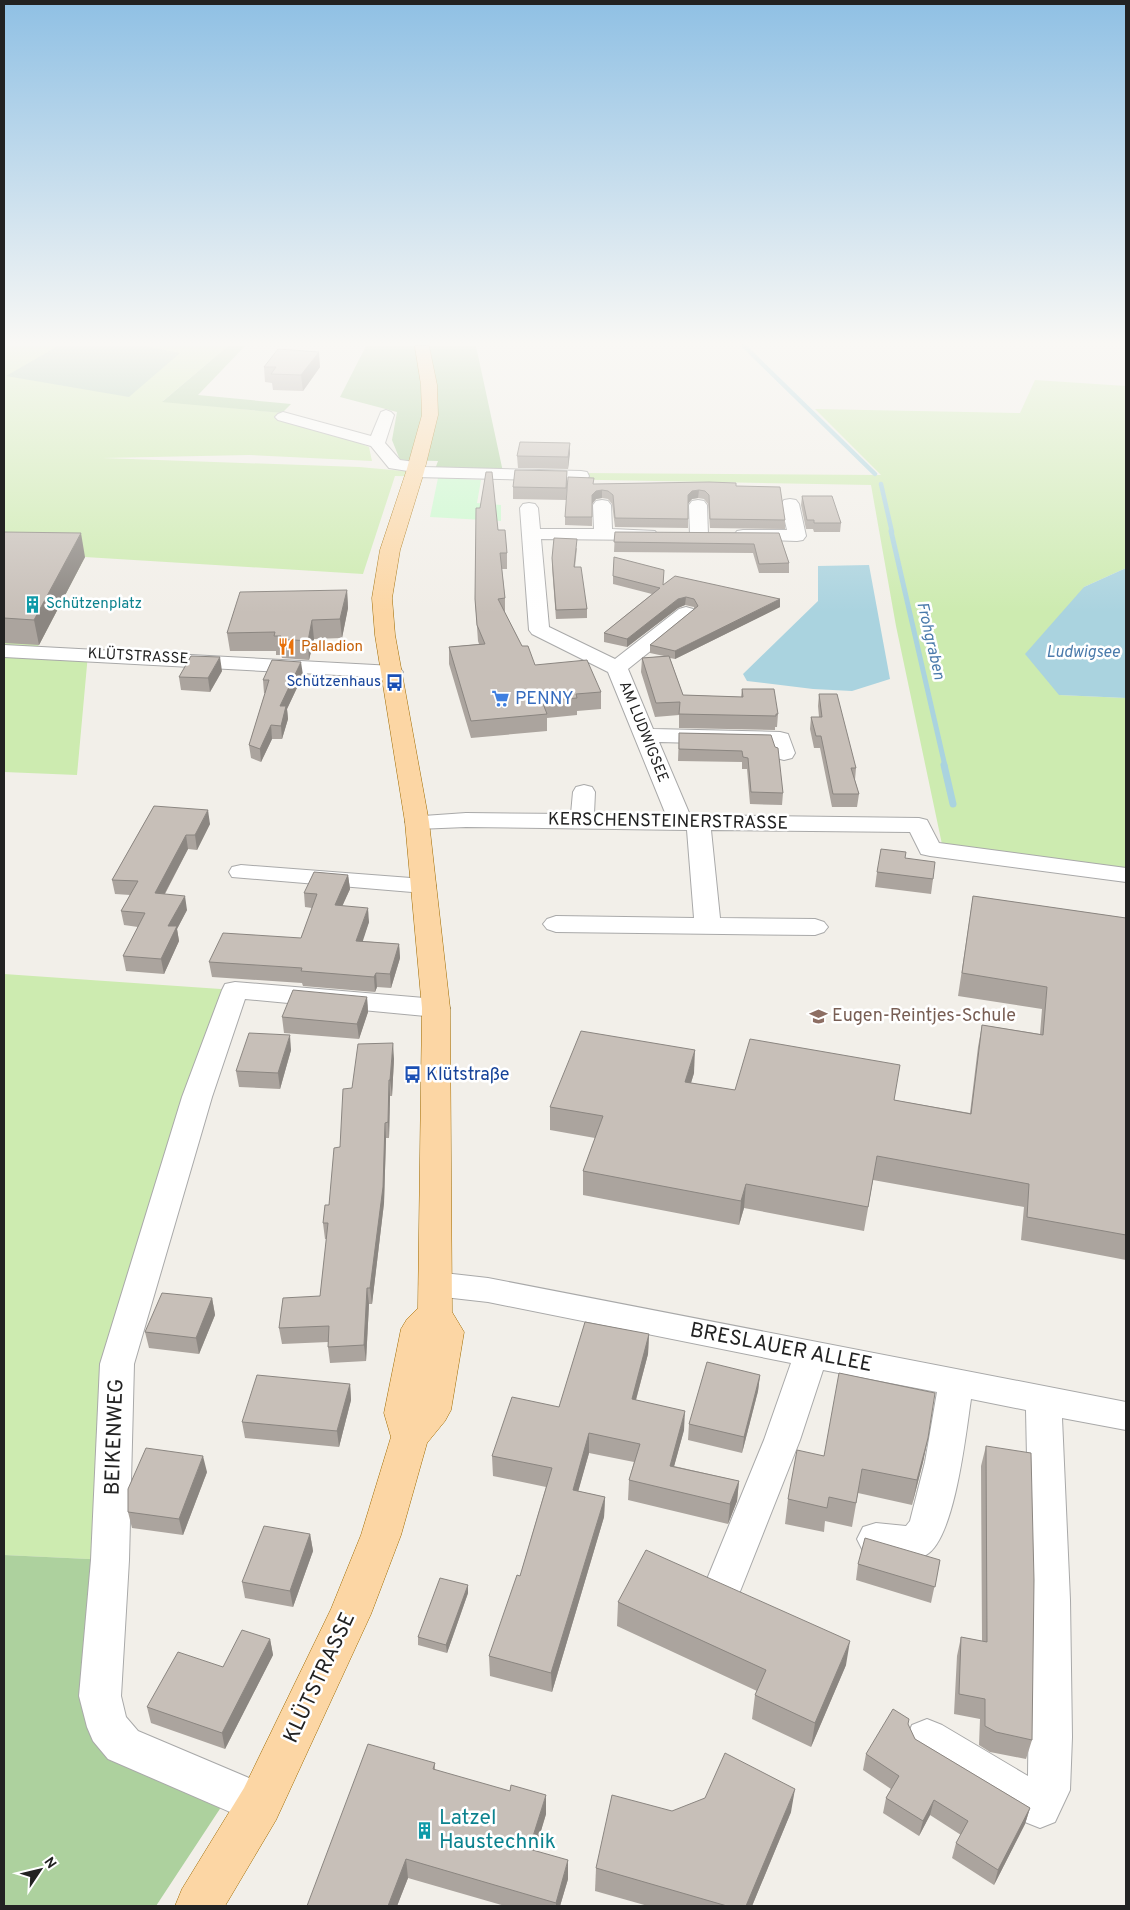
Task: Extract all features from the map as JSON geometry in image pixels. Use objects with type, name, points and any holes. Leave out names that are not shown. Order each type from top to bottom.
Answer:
[{"type":"main road","name":"KLÜTSTRASSE","points":[[199,1906],[260,1804],[350,1614],[381,1535],[410,1437],[432,1410],[446,1332],[435,1298],[436,1008],[417,822],[393,672],[385,635],[382,598],[390,550],[424,435]]},
{"type":"street","points":[[350,435],[377,443],[396,465],[415,469],[581,476]]},
{"type":"street","points":[[377,443],[380,435]]},
{"type":"street","points":[[532,534],[797,536],[790,504]]},
{"type":"street","points":[[602,505],[603,534]]},
{"type":"street","points":[[698,505],[699,535]]},
{"type":"street","name":"AM LUDWIGSEE","points":[[529,508],[539,630],[617,668],[644,735],[689,823],[708,926]]},
{"type":"street","points":[[617,668],[686,613]]},
{"type":"street","name":"KLÜTSTRASSE","points":[[4,650],[393,672]]},
{"type":"street","points":[[644,735],[780,739],[784,753]]},
{"type":"street","points":[[582,822],[584,792]]},
{"type":"street","name":"KERSCHENSTEINERSTRASSE","points":[[417,822],[919,825]]},
{"type":"street","points":[[241,872],[424,886]]},
{"type":"street","points":[[556,924],[815,927]]},
{"type":"street","name":"BEIKENWEG","points":[[260,1804],[124,1745],[108,1727],[100,1696],[110,1560],[117,1364],[197,1098],[235,990],[436,1008]]},
{"type":"street","name":"BRESLAUER ALLEE","points":[[435,1298],[488,1290],[1126,1416]]},
{"type":"street","points":[[722,1589],[782,1440],[811,1354]]},
{"type":"street","points":[[876,1539],[914,1543],[926,1530],[943,1462],[956,1382]]},
{"type":"street","points":[[927,1739],[1040,1807],[1049,1790],[1051,1737],[1050,1600],[1046,1437],[1043,1399]]},
{"type":"lane","points":[[919,825],[930,849],[1126,876]]},
{"type":"green space","points":[[4,435],[339,435],[369,447],[372,461],[249,455],[103,458],[359,467],[415,472],[881,475],[841,435],[1126,435],[1126,568],[1084,587],[1059,695],[1126,698],[1126,873],[943,849],[896,626],[871,485],[395,476],[363,574],[85,557],[35,652],[88,654],[77,775],[4,772]]},
{"type":"green space","points":[[393,435],[495,435],[503,472],[434,472],[438,461],[400,460],[392,440]]},
{"type":"green space","points":[[438,478],[481,480],[477,503],[501,505],[501,521],[430,517]]},
{"type":"green space","points":[[4,974],[235,990],[141,1287],[110,1560],[4,1555]]},
{"type":"green space","points":[[4,1555],[110,1560],[108,1727],[231,1792],[156,1906],[4,1906]]},
{"type":"water","points":[[869,565],[890,679],[852,691],[813,689],[747,681],[743,674],[818,601],[818,566]]},
{"type":"water","name":"Ludwigsee","points":[[1126,568],[1126,698],[1059,695],[1025,654],[1084,587]]},
{"type":"building","points":[[520,442],[570,443],[568,457],[517,456]]},
{"type":"building","points":[[515,470],[567,471],[566,488],[513,487]]},
{"type":"building","points":[[486,472],[492,472],[498,530],[505,530],[507,553],[500,553],[505,598],[498,599],[522,646],[528,646],[535,665],[587,660],[601,692],[576,694],[577,698],[542,701],[547,714],[471,721],[449,647],[485,644],[477,625],[475,599],[476,508],[480,508]]},
{"type":"building","points":[[568,477],[594,478],[593,484],[709,482],[736,483],[736,486],[780,487],[785,520],[710,519],[709,495],[705,491],[699,490],[692,491],[688,495],[688,519],[615,518],[613,495],[608,491],[602,490],[596,491],[592,495],[592,517],[565,517]]},
{"type":"building","points":[[802,496],[832,496],[841,523],[814,523],[814,520],[807,520]]},
{"type":"building","points":[[4,532],[81,533],[34,620],[4,618]]},
{"type":"building","points":[[615,532],[779,533],[789,563],[759,564],[754,544],[614,542]]},
{"type":"building","points":[[554,538],[577,539],[574,567],[581,567],[587,609],[556,610],[552,558]]},
{"type":"building","points":[[614,557],[664,570],[663,585],[675,576],[780,599],[675,651],[650,645],[698,606],[694,599],[686,597],[678,599],[627,639],[604,633],[660,588],[613,576]]},
{"type":"building","points":[[347,590],[340,619],[312,620],[308,641],[280,639],[281,636],[274,636],[275,632],[227,633],[240,592]]},
{"type":"building","points":[[191,656],[220,657],[208,678],[179,677]]},
{"type":"building","points":[[669,656],[683,695],[743,697],[742,689],[774,689],[778,714],[776,716],[679,714],[680,702],[656,703],[642,658]]},
{"type":"building","points":[[272,660],[301,662],[280,706],[286,706],[281,726],[271,725],[260,749],[249,745],[269,680],[263,680]]},
{"type":"building","points":[[819,694],[837,694],[856,768],[851,768],[859,794],[833,794],[821,736],[816,736],[811,717],[822,717]]},
{"type":"building","points":[[679,733],[771,735],[775,747],[778,748],[783,793],[751,792],[748,758],[743,757],[742,751],[679,749]]},
{"type":"building","points":[[154,806],[208,810],[195,835],[186,835],[155,893],[185,896],[168,926],[177,926],[161,959],[123,956],[145,913],[121,911],[138,881],[112,880]]},
{"type":"building","points":[[881,849],[906,852],[905,858],[935,862],[933,879],[877,872]]},
{"type":"building","points":[[314,872],[348,875],[335,905],[368,908],[356,941],[399,944],[390,974],[376,973],[374,977],[301,971],[302,968],[209,962],[223,933],[301,938],[317,894],[304,893]]},
{"type":"building","points":[[973,896],[1126,918],[1126,1235],[1027,1217],[1029,1184],[877,1156],[868,1207],[746,1184],[741,1201],[583,1171],[603,1116],[550,1107],[581,1031],[695,1050],[685,1082],[735,1090],[750,1039],[900,1065],[894,1100],[971,1114],[982,1025],[1043,1035],[1047,987],[962,973]]},
{"type":"building","points":[[293,990],[367,997],[357,1024],[282,1017]]},
{"type":"building","points":[[249,1033],[290,1035],[278,1073],[236,1071]]},
{"type":"building","points":[[393,1043],[389,1080],[388,1122],[385,1123],[383,1187],[370,1288],[367,1288],[364,1345],[328,1347],[329,1326],[279,1328],[283,1298],[320,1296],[328,1223],[323,1223],[325,1205],[329,1205],[334,1148],[340,1147],[343,1089],[352,1088],[358,1044]]},
{"type":"building","points":[[162,1293],[212,1298],[196,1338],[145,1332]]},
{"type":"building","points":[[585,1322],[649,1334],[632,1399],[685,1411],[670,1466],[739,1481],[730,1504],[629,1480],[640,1444],[589,1433],[573,1490],[605,1497],[551,1673],[489,1656],[517,1575],[520,1576],[552,1468],[492,1456],[512,1397],[559,1407]]},
{"type":"building","points":[[707,1362],[760,1375],[744,1437],[689,1424]]},
{"type":"building","points":[[839,1373],[935,1393],[928,1438],[917,1480],[862,1469],[856,1503],[829,1497],[827,1508],[788,1499],[797,1450],[824,1456]]},
{"type":"building","points":[[257,1375],[350,1384],[337,1431],[242,1422]]},
{"type":"building","points":[[986,1446],[1031,1453],[1034,1580],[1032,1740],[996,1732],[985,1726],[985,1699],[959,1694],[961,1637],[987,1642]]},
{"type":"building","points":[[146,1448],[203,1456],[179,1519],[128,1512],[128,1489]]},
{"type":"building","points":[[264,1526],[310,1534],[290,1591],[242,1582]]},
{"type":"building","points":[[865,1538],[940,1560],[935,1587],[858,1564]]},
{"type":"building","points":[[646,1550],[850,1641],[815,1723],[755,1695],[766,1670],[618,1602]]},
{"type":"building","points":[[440,1578],[468,1585],[446,1645],[418,1637]]},
{"type":"building","points":[[242,1630],[270,1639],[222,1733],[147,1707],[178,1652],[223,1667]]},
{"type":"building","points":[[893,1709],[909,1719],[908,1724],[915,1739],[1030,1808],[998,1870],[956,1843],[968,1821],[934,1800],[923,1821],[886,1798],[899,1776],[866,1754]]},
{"type":"building","points":[[368,1744],[435,1763],[433,1769],[510,1791],[511,1785],[546,1795],[529,1849],[568,1860],[556,1903],[406,1859],[388,1906],[307,1906]]},
{"type":"building","points":[[725,1753],[795,1789],[746,1906],[727,1906],[596,1868],[612,1795],[672,1811],[705,1798]]},
{"type":"waterway","name":"Frohgraben","points":[[835,435],[875,474]]},
{"type":"waterway","name":"Frohgraben","points":[[881,484],[892,532]]},
{"type":"waterway","name":"Frohgraben","points":[[891,531],[945,766]]},
{"type":"waterway","name":"Frohgraben","points":[[944,765],[953,804]]},
{"type":"place","name":"Schützenplatz","points":[[32,604]]},
{"type":"place","name":"Palladion","points":[[287,647]]},
{"type":"place","name":"Schützenhaus","points":[[395,682]]},
{"type":"place","name":"PENNY","points":[[501,699]]},
{"type":"place","name":"Eugen-Reintjes-Schule","points":[[818,1016]]},
{"type":"place","name":"Klütstraße","points":[[412,1075]]},
{"type":"place","name":"Latzel Haustechnik","points":[[425,1830]]}]
